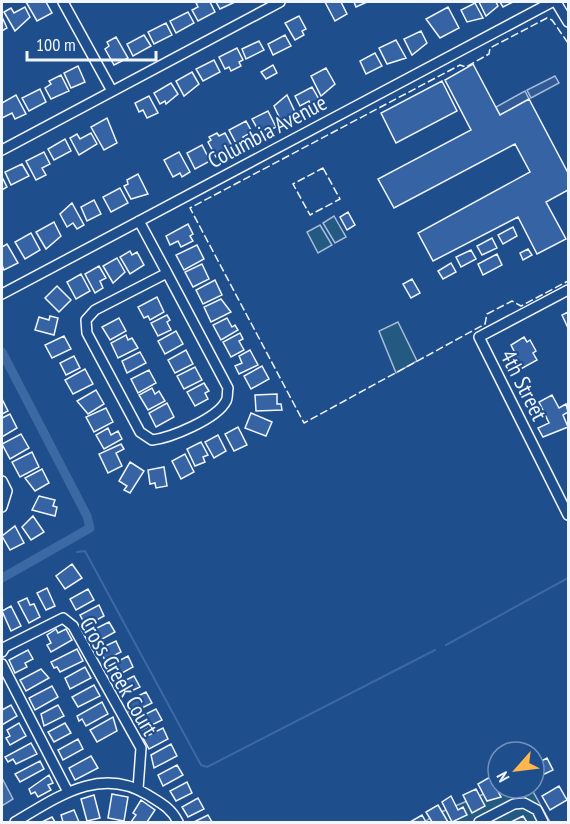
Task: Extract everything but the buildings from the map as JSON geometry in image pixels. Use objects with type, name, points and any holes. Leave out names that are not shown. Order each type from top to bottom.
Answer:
[{"type":"street","points":[[63,2],[112,91]]},
{"type":"street","points":[[2,150],[280,2]]},
{"type":"street","points":[[554,2],[568,22]]},
{"type":"street","name":"Columbia Avenue","points":[[2,294],[554,2]]},
{"type":"street","points":[[140,221],[228,388],[226,401],[216,412],[166,439],[152,441],[140,432],[87,333],[86,320],[94,310],[167,273]]},
{"type":"street","name":"4th Street","points":[[568,290],[479,338],[568,514]]},
{"type":"street","points":[[2,481],[7,491],[2,507]]},
{"type":"street","name":"Cross Creek Court","points":[[2,652],[5,647],[63,618],[73,626],[141,748],[138,789]]},
{"type":"street","points":[[2,664],[68,792]]},
{"type":"street","points":[[15,822],[68,792],[97,782],[138,789],[171,810],[178,822]]},
{"type":"street","points":[[479,822],[513,804],[524,802],[537,810],[543,822]]},
{"type":"shaded area","points":[[555,76],[559,83],[531,98],[527,90]]},
{"type":"shaded area","points":[[525,91],[529,99],[500,115],[496,107]]},
{"type":"shaded area","points":[[334,216],[346,237],[335,243],[323,223]]},
{"type":"shaded area","points":[[320,225],[332,245],[318,253],[307,232]]},
{"type":"shaded area","points":[[398,322],[417,361],[396,373],[379,331]]},
{"type":"shaded area","points":[[2,778],[13,799],[2,806]]},
{"type":"shaded area","points":[[486,793],[486,800],[538,800],[550,822],[425,822],[434,815]]},
{"type":"waterway","points":[[2,352],[87,516],[90,528],[2,578]]},
{"type":"waterway","points":[[77,552],[85,551],[201,765],[207,767],[435,650]]},
{"type":"waterway","points":[[446,645],[568,578]]},
{"type":"fence","points":[[568,43],[552,20],[547,18],[490,48],[489,54],[466,67],[460,65],[190,208],[304,423],[485,324],[487,314],[512,301],[521,306],[568,281]]},
{"type":"fence","points":[[323,168],[340,199],[310,215],[293,184],[323,168]]}]
